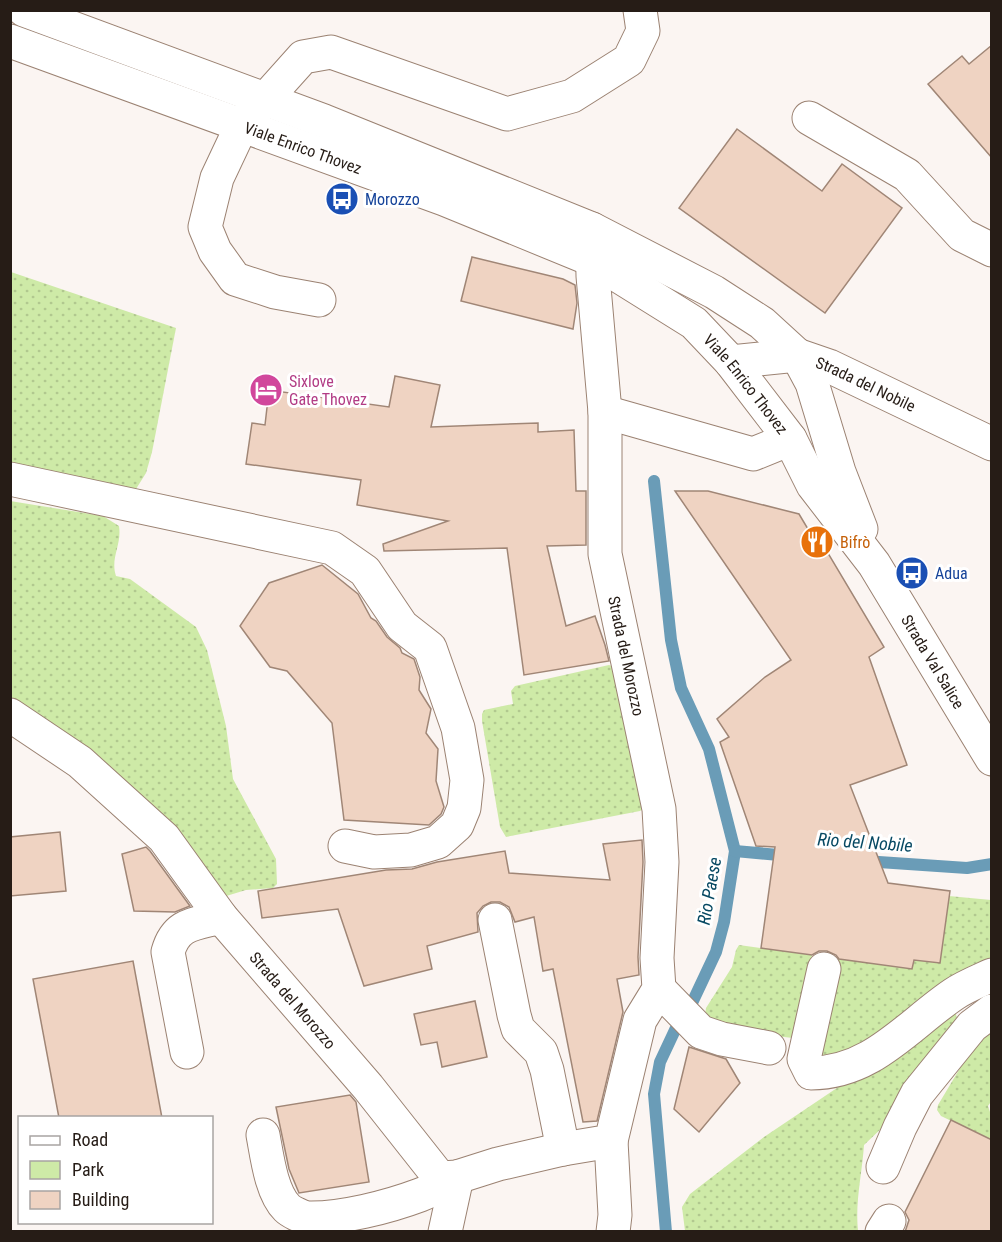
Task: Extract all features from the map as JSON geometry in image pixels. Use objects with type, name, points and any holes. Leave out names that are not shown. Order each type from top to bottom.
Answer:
[{"type":"street","name":"Viale Enrico Thovez","points":[[24,10],[324,121],[592,244],[714,292],[762,323],[797,355]]},
{"type":"street","points":[[319,300],[275,292],[235,279],[214,251],[205,227],[217,178],[242,125],[303,57],[331,52],[507,114],[572,96],[628,60],[643,31],[640,10]]},
{"type":"street","name":"Viale Enrico Thovez","points":[[10,41],[444,199],[592,244],[694,323],[731,362],[790,439],[753,454],[605,412]]},
{"type":"street","points":[[809,118],[907,175],[962,235],[992,250]]},
{"type":"street","points":[[592,244],[605,412]]},
{"type":"street","name":"Strada del Nobile","points":[[731,362],[797,355],[829,366],[992,444]]},
{"type":"street","name":"Strada Val Salice","points":[[797,355],[812,383],[839,472],[874,564]]},
{"type":"street","name":"Strada del Morozzo","points":[[605,412],[605,554],[659,808],[662,862],[657,958],[658,989]]},
{"type":"street","name":"Strada Val Salice","points":[[790,439],[813,485],[874,564],[992,759]]},
{"type":"street","points":[[10,479],[332,548],[365,571],[402,626],[430,648],[458,728],[467,780],[464,808],[457,825],[438,842],[411,850],[374,852],[345,846]]},
{"type":"street","name":"Strada del Morozzo","points":[[10,716],[80,762],[164,838],[221,917],[368,1088],[436,1173],[442,1178],[457,1177]]},
{"type":"street","points":[[187,1052],[168,952],[171,940],[179,930],[221,917]]},
{"type":"street","points":[[495,920],[518,1029],[541,1052],[547,1070],[563,1149]]},
{"type":"street","points":[[824,969],[804,1059],[812,1073],[827,1073],[868,1059],[900,1038],[954,994],[992,975]]},
{"type":"street","points":[[613,1232],[615,1215],[611,1141],[640,1020],[658,989],[701,1032],[722,1039],[769,1048]]},
{"type":"street","points":[[883,1167],[917,1094],[972,1026],[992,1011]]},
{"type":"street","points":[[263,1134],[270,1172],[278,1193],[287,1208],[305,1218],[338,1215],[383,1206],[420,1195],[457,1177],[498,1164],[611,1141]]},
{"type":"street","points":[[445,1232],[457,1177]]},
{"type":"green space","points":[[11,272],[176,328],[152,452],[146,473],[136,489],[118,488],[11,462]]},
{"type":"green space","points":[[10,501],[103,516],[119,526],[114,563],[116,576],[130,579],[196,627],[207,650],[226,726],[233,779],[276,859],[277,884],[273,888],[246,890],[223,897],[30,710],[11,697]]},
{"type":"green space","points":[[609,665],[615,667],[644,808],[640,811],[506,837],[500,827],[482,721],[484,710],[513,704],[511,691],[515,686]]},
{"type":"green space","points":[[949,896],[991,900],[991,965],[829,1066],[818,1055],[838,958],[912,969],[914,960],[939,963]]},
{"type":"green space","points":[[739,945],[812,955],[799,1031],[793,1038],[731,1031],[705,1015],[706,1008],[732,967]]},
{"type":"green space","points":[[947,1014],[956,1014],[958,1026],[885,1125],[864,1145],[858,1199],[858,1231],[685,1231],[682,1207],[690,1194],[764,1137]]},
{"type":"green space","points":[[991,1028],[992,1100],[988,1106],[991,1115],[991,1140],[941,1116],[937,1110],[978,1038]]},
{"type":"building","points":[[992,45],[992,158],[928,84],[962,56],[969,64]]},
{"type":"building","points":[[737,129],[822,191],[842,164],[902,208],[825,313],[679,208]]},
{"type":"building","points":[[472,257],[563,279],[575,285],[577,303],[573,329],[461,301]]},
{"type":"building","points":[[395,376],[440,385],[431,427],[538,423],[538,432],[574,430],[576,491],[586,491],[586,545],[547,546],[566,626],[595,616],[609,661],[524,675],[507,548],[384,551],[383,544],[448,521],[357,505],[361,480],[246,464],[252,423],[265,425],[269,390],[389,407]]},
{"type":"building","points":[[675,491],[708,491],[799,514],[818,546],[822,543],[884,647],[869,657],[907,765],[850,785],[888,883],[950,891],[940,963],[914,960],[912,969],[839,959],[827,951],[819,951],[812,955],[761,948],[775,847],[756,846],[720,742],[729,737],[717,719],[765,677],[791,660]]},
{"type":"building","points":[[322,565],[358,594],[371,618],[376,621],[387,637],[400,648],[402,653],[414,659],[420,677],[419,690],[431,709],[426,733],[438,749],[436,781],[444,807],[441,814],[429,825],[344,820],[332,723],[287,671],[270,667],[240,626],[269,583]]},
{"type":"building","points":[[60,832],[66,891],[10,896],[10,837]]},
{"type":"building","points":[[642,840],[639,975],[617,979],[623,1012],[597,1121],[583,1122],[553,969],[543,971],[534,917],[515,922],[509,907],[500,902],[491,902],[477,913],[478,932],[427,946],[432,969],[364,986],[338,909],[262,918],[258,891],[386,870],[412,869],[437,862],[505,851],[509,873],[610,880],[603,844]]},
{"type":"building","points":[[146,847],[190,906],[175,912],[134,911],[122,854]]},
{"type":"building","points":[[133,961],[162,1116],[59,1116],[33,979]]},
{"type":"building","points":[[475,1001],[487,1057],[442,1067],[437,1042],[421,1045],[414,1014]]},
{"type":"building","points":[[689,1047],[726,1059],[740,1083],[699,1132],[674,1109]]},
{"type":"building","points":[[350,1095],[356,1102],[369,1182],[299,1193],[289,1169],[276,1107]]},
{"type":"building","points":[[951,1120],[992,1140],[992,1232],[905,1232],[909,1220],[905,1212]]},
{"type":"waterway","name":"Rio Paese","points":[[654,481],[671,640],[681,688],[709,749],[735,851],[724,922],[716,952],[660,1062],[654,1094],[666,1232]]},
{"type":"waterway","name":"Rio del Nobile","points":[[735,851],[790,856]]},
{"type":"waterway","name":"Rio del Nobile","points":[[864,861],[967,868],[992,864]]},
{"type":"place","name":"Morozzo","points":[[342,199]]},
{"type":"place","name":"Sixlove Gate Thovez","points":[[266,390]]},
{"type":"place","name":"Bifrò","points":[[817,542]]},
{"type":"place","name":"Adua","points":[[912,573]]}]
